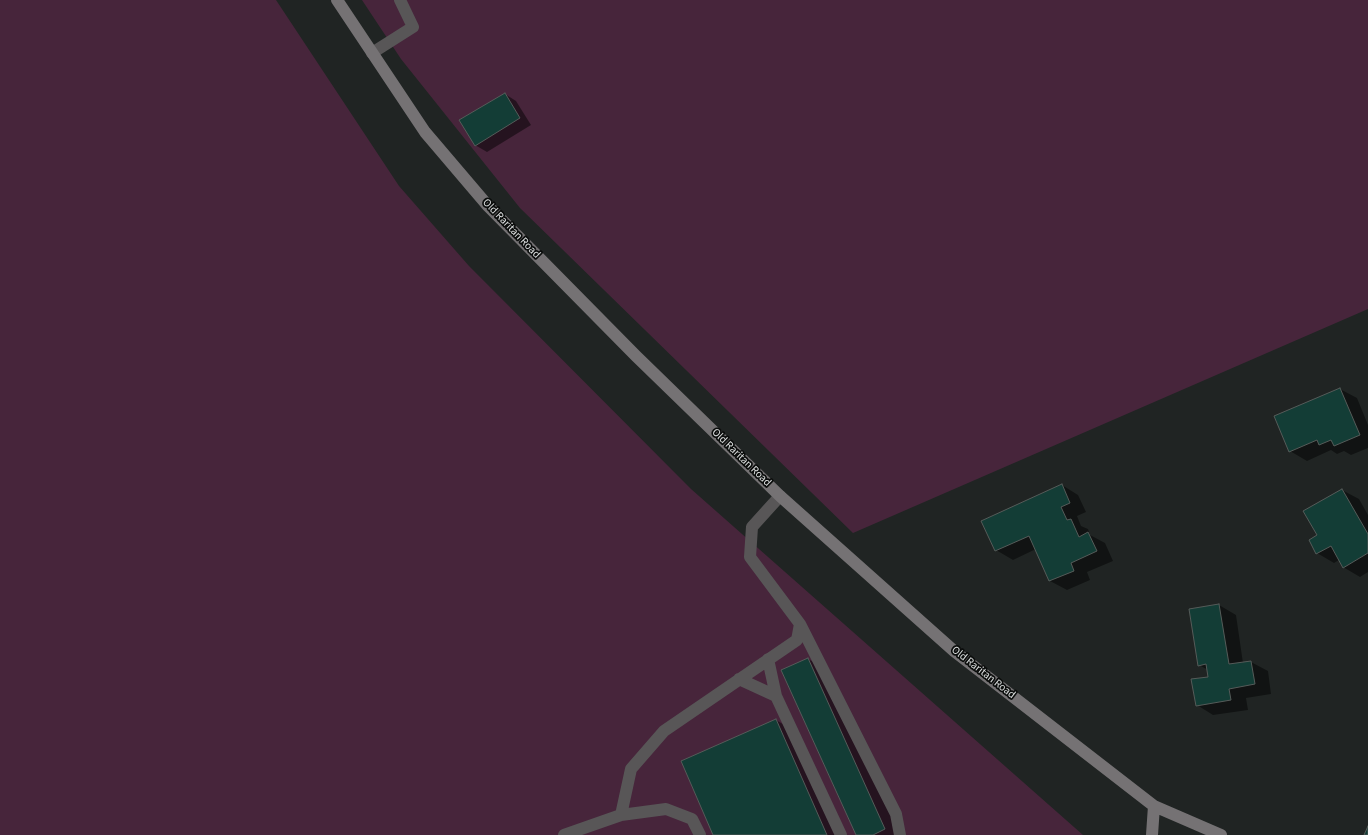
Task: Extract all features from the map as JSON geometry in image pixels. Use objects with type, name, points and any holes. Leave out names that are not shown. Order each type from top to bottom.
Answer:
[{"type":"main road","name":"Old Raritan Road","points":[[336,0],[425,132],[488,206],[636,356],[780,496],[865,574],[954,651],[1154,806],[1221,835]]},
{"type":"main road","points":[[1152,835],[1154,806]]},
{"type":"lane","points":[[372,53],[413,27],[400,0]]},
{"type":"lane","points":[[780,496],[752,526],[750,557],[800,624],[896,814],[900,835]]},
{"type":"lane","points":[[621,815],[631,769],[664,731],[797,640],[800,624]]},
{"type":"lane","points":[[768,659],[776,696],[841,835]]},
{"type":"lane","points":[[739,679],[776,696]]},
{"type":"lane","points":[[564,835],[621,815],[666,809],[692,819],[700,835]]},
{"type":"shaded area","points":[[0,0],[276,0],[399,186],[469,266],[691,489],[1083,835],[0,835]]},
{"type":"shaded area","points":[[362,0],[1368,0],[1368,309],[853,533],[520,208],[401,59]]},
{"type":"building","points":[[505,93],[520,118],[475,146],[459,120]]},
{"type":"building","points":[[1340,388],[1360,435],[1334,446],[1331,440],[1319,445],[1317,440],[1289,452],[1274,416]]},
{"type":"building","points":[[1062,484],[1070,503],[1061,507],[1067,520],[1071,519],[1079,537],[1088,532],[1097,551],[1071,563],[1074,571],[1049,581],[1029,536],[995,551],[981,521]]},
{"type":"building","points":[[1342,489],[1368,534],[1368,553],[1343,568],[1331,546],[1316,554],[1309,540],[1317,535],[1303,511]]},
{"type":"building","points":[[1219,604],[1229,664],[1251,661],[1255,684],[1229,689],[1231,700],[1196,706],[1191,679],[1208,677],[1206,664],[1198,666],[1189,609]]},
{"type":"building","points":[[808,658],[885,829],[873,835],[856,835],[781,670]]},
{"type":"building","points":[[776,719],[827,835],[713,835],[681,761]]},
{"type":"building","points":[[1368,826],[1368,835],[1364,835]]}]
